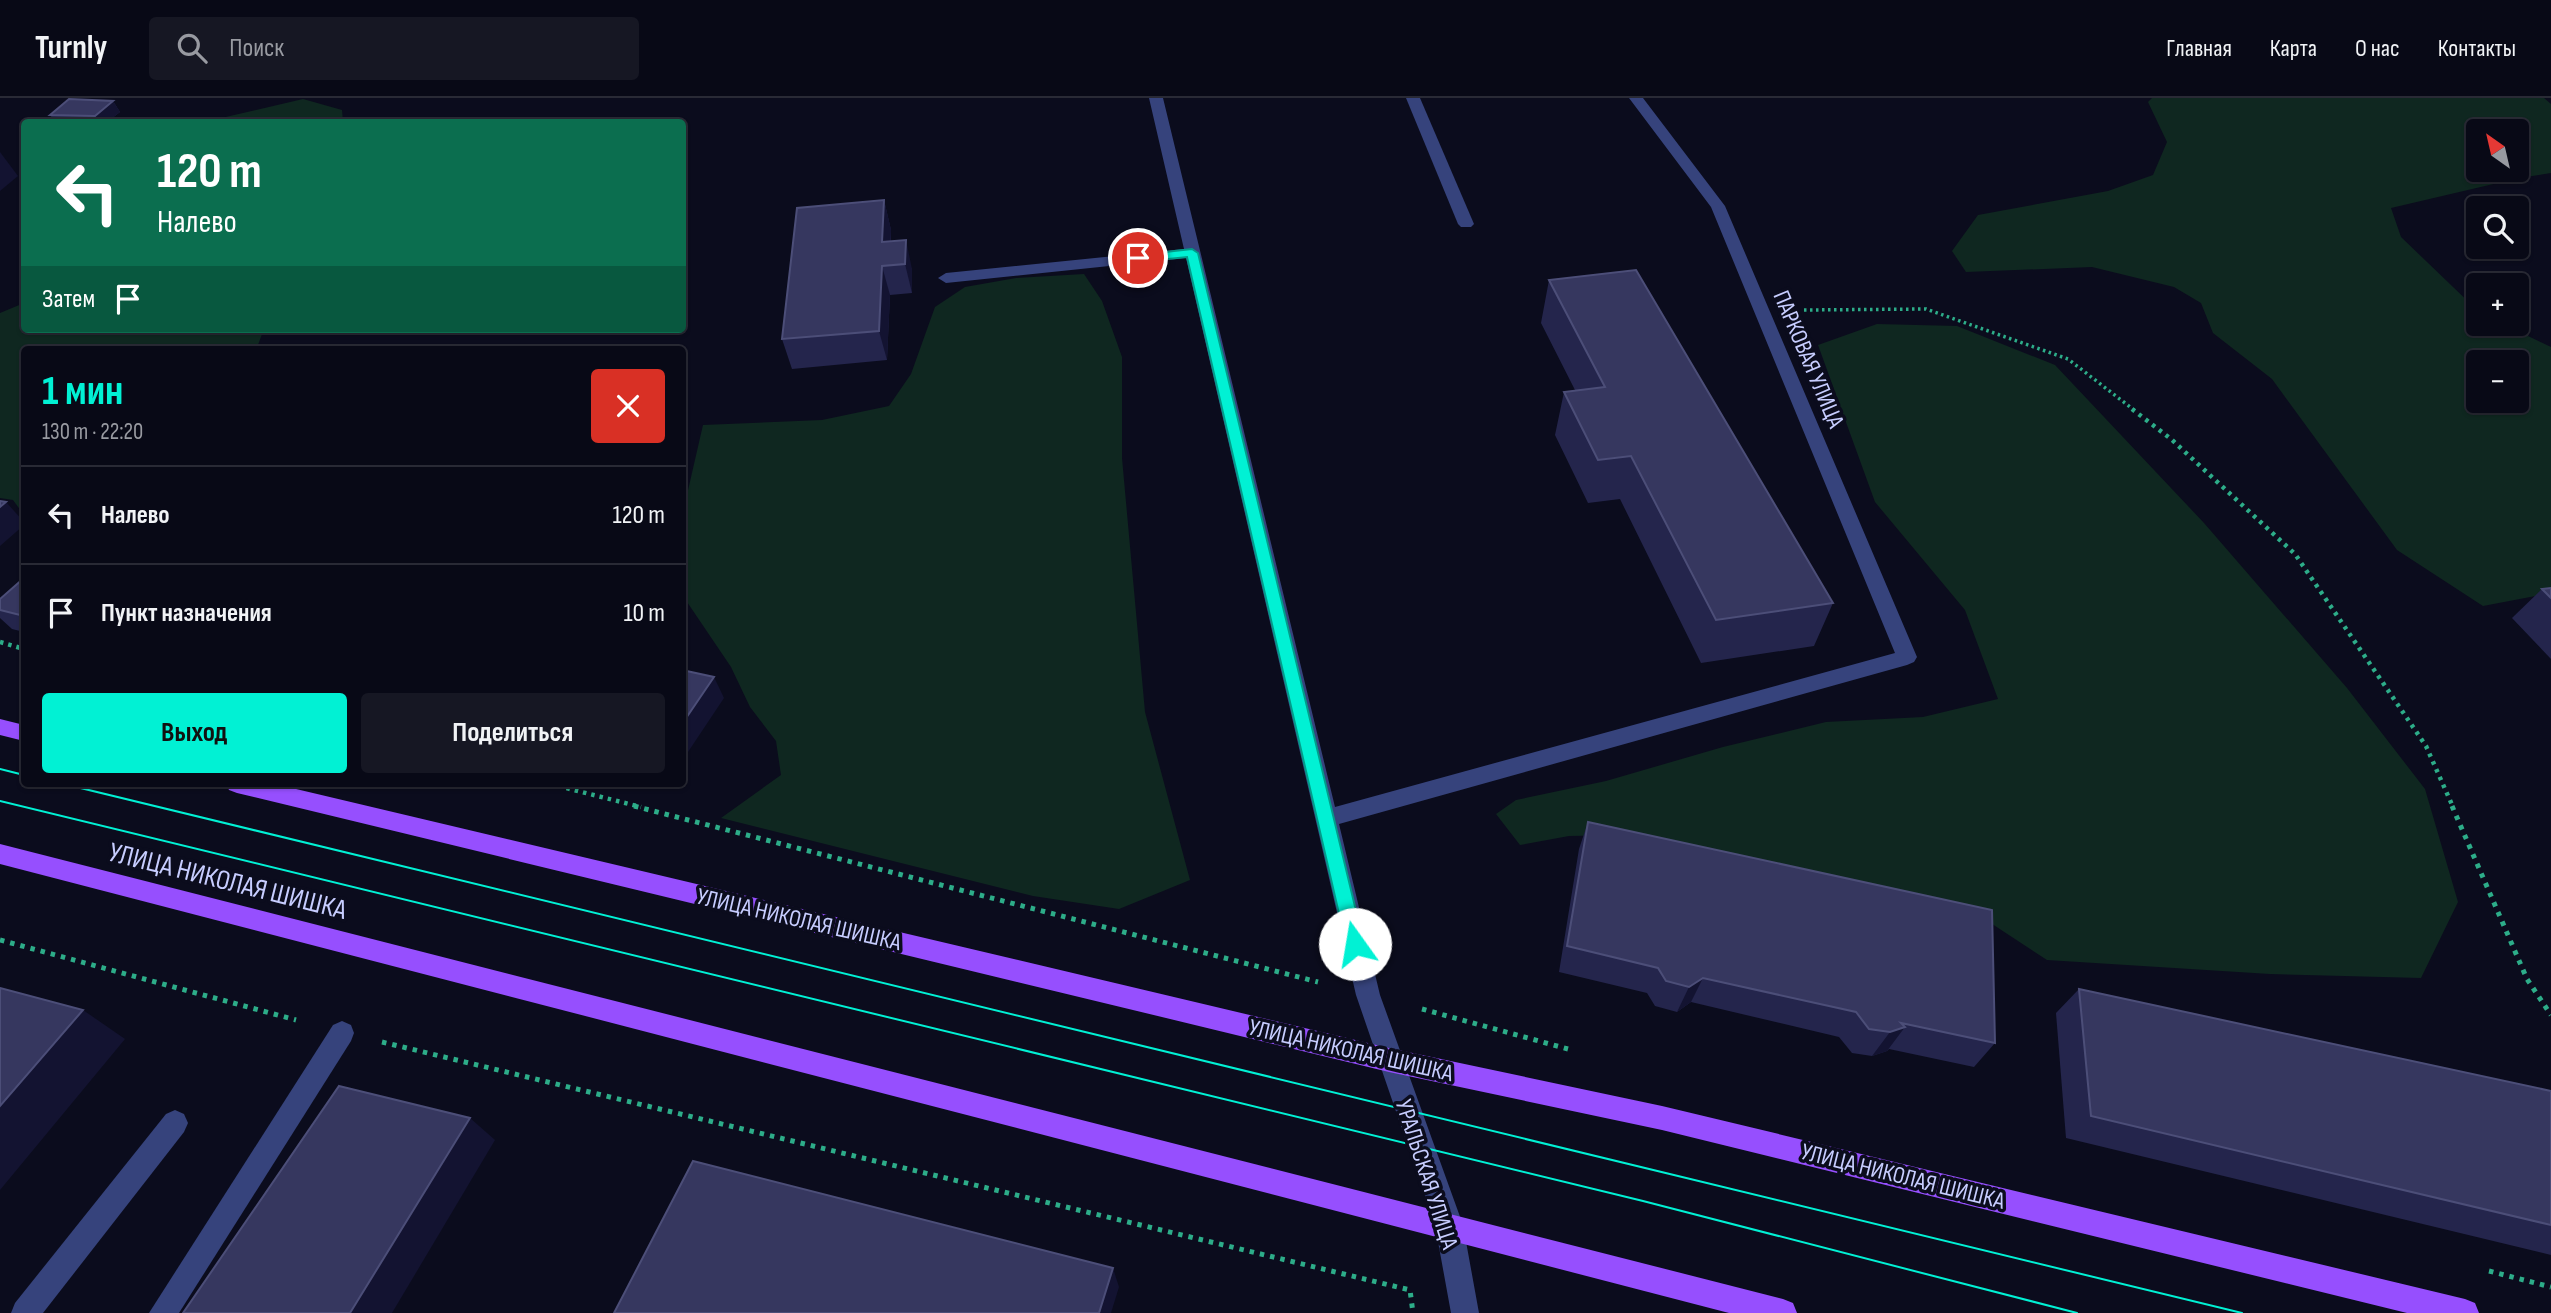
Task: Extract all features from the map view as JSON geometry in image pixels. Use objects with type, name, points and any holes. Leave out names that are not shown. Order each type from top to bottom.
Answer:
[{"type":"main road","points":[[0,727],[21,732]]},
{"type":"main road","name":"УЛИЦА НИКОЛАЯ ШИШКА","points":[[250,787],[1389,1060],[1662,1118],[2465,1313]]},
{"type":"main road","name":"УЛИЦА НИКОЛАЯ ШИШКА","points":[[0,854],[1783,1313]]},
{"type":"street","name":"УРАЛЬСКАЯ УЛИЦА","points":[[1156,98],[1368,995],[1449,1225],[1465,1313]]},
{"type":"street","points":[[1413,98],[1465,224]]},
{"type":"street","name":"ПАРКОВАЯ УЛИЦА","points":[[1325,819],[1907,657],[1718,206],[1636,98]]},
{"type":"street","points":[[946,278],[1192,253]]},
{"type":"street","points":[[163,1313],[342,1033]]},
{"type":"street","points":[[25,1313],[175,1123]]},
{"type":"path","points":[[1761,310],[1926,309],[2068,359],[2171,439],[2295,554],[2426,746],[2527,979],[2551,1014]]},
{"type":"path","points":[[0,642],[21,648]]},
{"type":"path","points":[[562,787],[1368,995],[1582,1053]]},
{"type":"path","points":[[0,940],[342,1033],[1410,1290],[1413,1313]]},
{"type":"path","points":[[2480,1269],[2551,1287]]},
{"type":"green space","points":[[2152,98],[2544,98],[2551,104],[2551,173],[2529,176],[2529,119],[2466,119],[2466,182],[2502,182],[2391,208],[2401,237],[2466,299],[2466,336],[2528,336],[2551,347],[2551,593],[2483,606],[2397,550],[2272,379],[2213,333],[2201,303],[2174,287],[2092,267],[1966,272],[1952,251],[1978,215],[2108,191],[2153,175],[2167,142],[2148,102]]},
{"type":"green space","points":[[303,99],[342,110],[343,119],[217,119]]},
{"type":"green space","points":[[1084,274],[1102,301],[1122,357],[1122,458],[1145,712],[1190,880],[1119,909],[1033,896],[721,818],[781,775],[776,741],[750,707],[731,667],[686,600],[686,499],[703,425],[822,420],[889,406],[911,374],[935,307],[965,287],[1016,278]]},
{"type":"green space","points":[[21,304],[21,333],[262,333],[258,346],[21,346],[21,511],[13,500],[0,498],[0,313]]},
{"type":"green space","points":[[1877,324],[1957,326],[2055,365],[2204,523],[2347,688],[2425,789],[2458,902],[2421,978],[2270,974],[2047,960],[1983,918],[1624,835],[1569,836],[1520,845],[1496,814],[1516,800],[1606,781],[1723,747],[1826,722],[1923,717],[1998,699],[1965,610],[1875,502],[1818,345]]},
{"type":"building","points":[[69,99],[113,101],[95,116],[50,115]]},
{"type":"building","points":[[884,200],[882,242],[906,240],[905,264],[882,266],[879,331],[782,339],[797,208]]},
{"type":"building","points":[[1636,270],[1833,603],[1716,620],[1631,456],[1598,460],[1564,392],[1605,387],[1549,280]]},
{"type":"building","points":[[21,581],[21,615],[0,610],[0,599]]},
{"type":"building","points":[[2551,588],[2551,598],[2542,589]]},
{"type":"building","points":[[686,671],[714,677],[686,718]]},
{"type":"building","points":[[1588,822],[1992,910],[1995,1043],[1901,1023],[1905,1027],[1890,1032],[1869,1029],[1856,1012],[1703,978],[1689,987],[1666,981],[1658,968],[1567,946]]},
{"type":"building","points":[[0,988],[83,1010],[0,1106]]},
{"type":"building","points":[[2079,989],[2551,1091],[2551,1225],[2091,1116]]},
{"type":"building","points":[[339,1086],[470,1118],[350,1313],[183,1313]]},
{"type":"building","points":[[693,1161],[1113,1268],[1099,1313],[614,1313]]},
{"type":"tram line","points":[[0,769],[21,774]]},
{"type":"tram line","points":[[76,787],[2242,1313]]},
{"type":"tram line","points":[[0,801],[1643,1201],[2077,1313]]},
{"type":"route","points":[[1138,258],[1192,253],[1355,944]]}]
